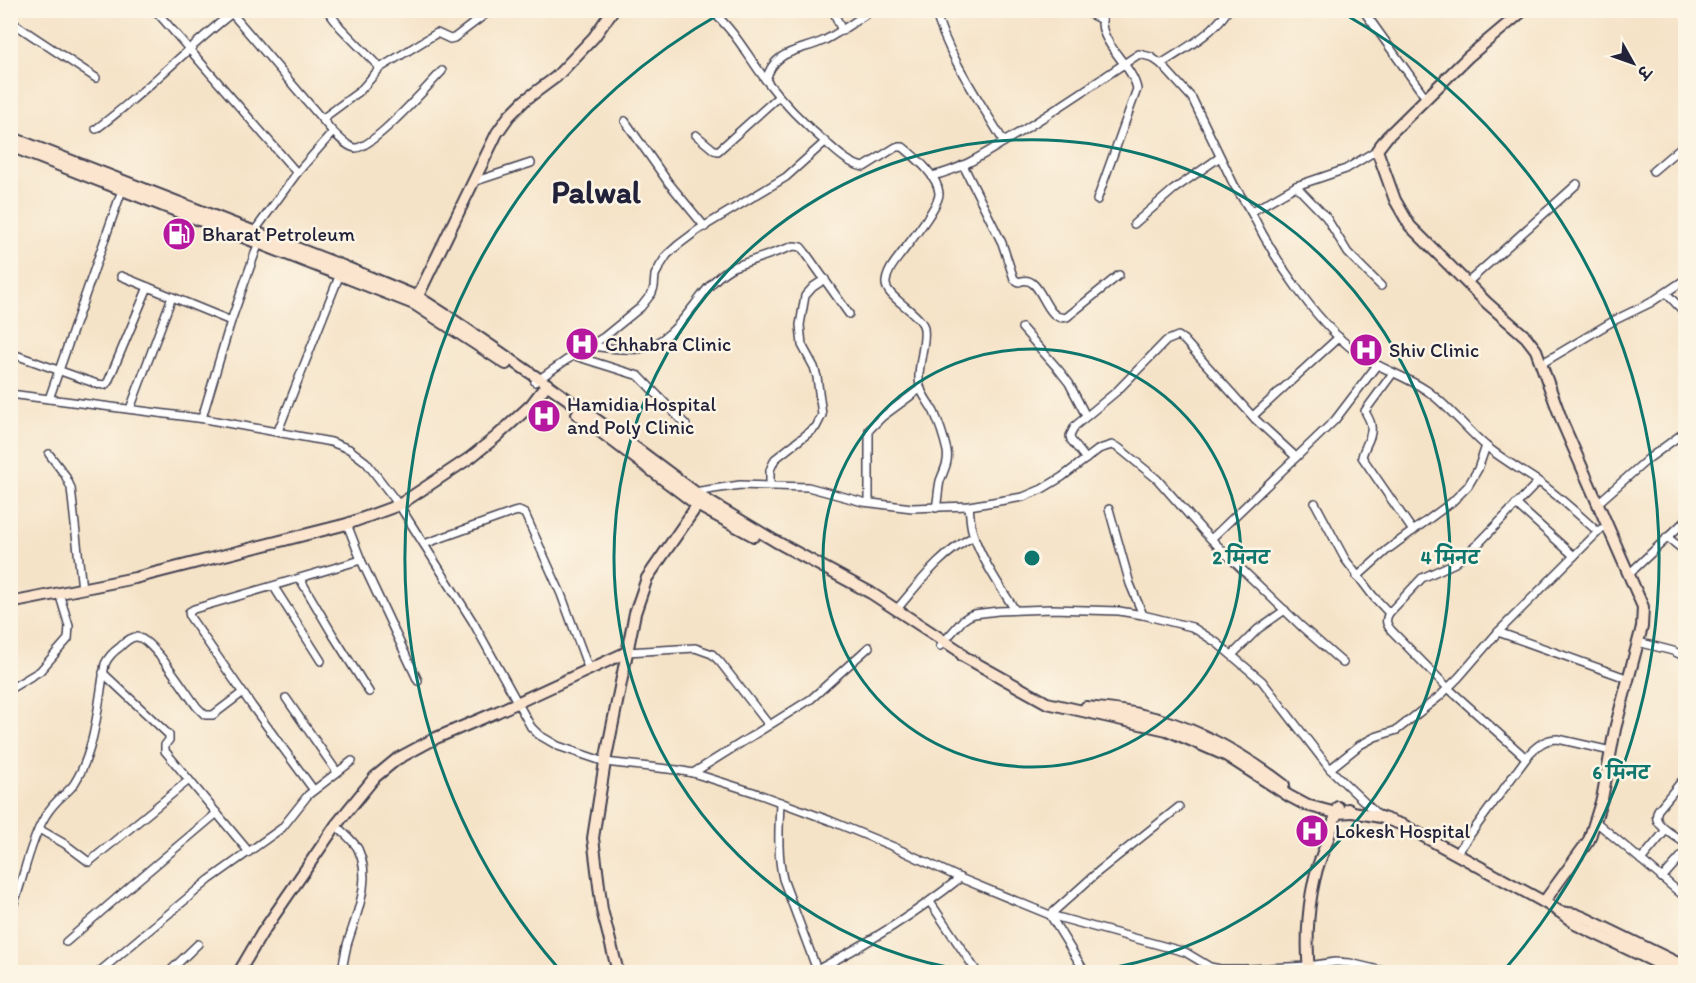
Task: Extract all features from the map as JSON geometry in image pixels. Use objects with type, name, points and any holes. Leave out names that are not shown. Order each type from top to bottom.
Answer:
[{"type":"street","points":[[155,10],[297,173]]},
{"type":"street","points":[[327,10],[380,68]]},
{"type":"street","points":[[322,118],[360,91],[380,68],[437,33],[450,39],[454,38],[491,10]]},
{"type":"street","points":[[416,301],[497,133],[509,116],[525,100],[556,77],[594,37],[613,10]]},
{"type":"street","points":[[833,10],[842,31]]},
{"type":"street","points":[[935,10],[950,49],[1005,142]]},
{"type":"street","points":[[1082,10],[1102,20]]},
{"type":"street","points":[[1097,200],[1136,96],[1136,84],[1104,35],[1102,20],[1104,10]]},
{"type":"street","points":[[1161,64],[1209,33],[1222,21],[1228,10]]},
{"type":"street","points":[[1363,10],[1426,98]]},
{"type":"street","points":[[1251,212],[1296,186],[1346,169],[1377,150],[1387,137],[1468,57],[1524,10]]},
{"type":"street","points":[[712,11],[729,28],[791,111],[825,142],[854,164],[864,167],[896,147],[903,147],[932,176],[938,188],[939,199],[892,265],[886,279],[886,286],[892,294],[919,317],[924,326],[920,360],[920,389],[933,412],[947,452],[948,462],[940,482],[936,508]]},
{"type":"street","points":[[96,129],[231,12],[333,132],[352,147],[360,147],[377,137],[442,71]]},
{"type":"street","points":[[766,80],[769,69],[783,55],[842,31],[868,12]]},
{"type":"street","points":[[10,21],[96,78]]},
{"type":"street","points":[[932,176],[943,174],[997,148],[1139,54],[1151,57],[1161,64],[1192,99],[1234,186],[1279,263],[1311,306],[1339,337],[1365,358],[1426,390],[1446,406],[1486,446],[1538,482],[1598,532]]},
{"type":"street","points":[[696,135],[718,151],[779,96]]},
{"type":"street","points":[[625,121],[668,182],[705,227]]},
{"type":"street","points":[[202,418],[254,238],[297,173],[333,132]]},
{"type":"street","points":[[10,137],[340,274],[416,301]]},
{"type":"street","points":[[10,603],[127,580],[347,524],[399,505],[461,464],[496,437],[531,405],[541,383],[575,356],[614,330],[641,307],[652,293],[656,275],[667,255],[689,236],[786,177],[825,142]]},
{"type":"street","points":[[1653,171],[1686,143]]},
{"type":"street","points":[[10,146],[254,238],[343,266],[416,301],[452,319],[695,498],[1047,703],[1167,730],[1227,756],[1306,805],[1380,817],[1403,825],[1544,902],[1577,926],[1676,972]]},
{"type":"street","points":[[1377,150],[1395,200],[1410,226],[1486,303],[1526,337],[1536,350],[1563,424],[1643,607],[1642,627],[1614,729],[1602,799],[1595,821],[1588,840],[1544,902]]},
{"type":"street","points":[[1134,224],[1173,190],[1220,157]]},
{"type":"street","points":[[473,183],[531,163]]},
{"type":"street","points":[[963,165],[1002,243],[1014,279],[1019,282],[1025,279],[1034,283],[1051,311],[1058,317],[1063,319],[1067,317],[1119,275]]},
{"type":"street","points":[[1467,283],[1577,184]]},
{"type":"street","points":[[1296,186],[1326,217],[1348,253],[1381,286]]},
{"type":"street","points":[[49,399],[122,190]]},
{"type":"street","points":[[591,346],[640,348],[653,344],[680,323],[724,272],[794,246],[803,249],[849,314]]},
{"type":"street","points":[[278,431],[340,274]]},
{"type":"street","points":[[121,276],[231,321]]},
{"type":"street","points":[[770,486],[770,470],[775,459],[816,427],[822,415],[817,377],[802,345],[800,325],[805,296],[825,279]]},
{"type":"street","points":[[1541,364],[1615,320],[1641,308],[1686,279]]},
{"type":"street","points":[[10,353],[105,385],[148,287]]},
{"type":"street","points":[[1666,293],[1686,314]]},
{"type":"street","points":[[130,409],[172,297]]},
{"type":"street","points":[[1022,328],[1069,383],[1086,416]]},
{"type":"street","points":[[1086,459],[1070,436],[1075,426],[1116,391],[1166,340],[1178,336],[1252,416],[1296,457]]},
{"type":"street","points":[[1252,416],[1339,337]]},
{"type":"street","points":[[575,356],[639,376],[686,425]]},
{"type":"street","points":[[1211,539],[1335,420],[1377,365]]},
{"type":"street","points":[[1393,373],[1365,411],[1372,428],[1362,457],[1413,531]]},
{"type":"street","points":[[869,502],[869,430],[882,417],[920,389]]},
{"type":"street","points":[[10,394],[202,418],[331,442],[349,449],[366,462],[399,505],[473,622],[531,727],[539,735],[558,746],[605,762],[693,773],[780,802],[894,847],[960,878],[1050,915],[1185,952],[1210,967],[1234,971],[1308,969],[1335,962],[1350,963],[1387,972]]},
{"type":"street","points":[[1598,503],[1648,459],[1686,431]]},
{"type":"street","points":[[618,972],[602,910],[594,838],[605,762],[634,613],[647,578],[695,498],[740,485],[808,487],[869,502],[912,508],[969,506],[1023,497],[1052,483],[1099,449],[1112,445],[1119,448],[1157,479],[1211,539],[1343,663]]},
{"type":"street","points":[[1357,577],[1387,550],[1452,502],[1468,486],[1478,469],[1486,446]]},
{"type":"street","points":[[49,454],[65,475],[71,488],[82,589]]},
{"type":"street","points":[[1526,758],[1448,688],[1387,625],[1386,618],[1422,578],[1455,563],[1479,543],[1538,482]]},
{"type":"street","points":[[695,498],[872,593],[942,643]]},
{"type":"street","points":[[1315,502],[1345,560],[1389,614]]},
{"type":"street","points":[[1516,504],[1574,556]]},
{"type":"street","points":[[969,506],[970,526],[974,536],[993,575],[1015,610]]},
{"type":"street","points":[[1108,509],[1130,584],[1143,615]]},
{"type":"street","points":[[424,544],[514,512],[519,511],[525,514],[561,594],[589,670]]},
{"type":"street","points":[[1629,574],[1686,520]]},
{"type":"street","points":[[1330,769],[1368,740],[1396,730],[1430,705],[1498,632],[1607,523]]},
{"type":"street","points":[[347,524],[360,560],[418,681]]},
{"type":"street","points":[[897,609],[938,561],[957,545],[974,536]]},
{"type":"street","points":[[1667,537],[1686,552]]},
{"type":"street","points":[[313,789],[242,693],[190,617],[189,612],[360,560]]},
{"type":"street","points":[[300,579],[369,692]]},
{"type":"street","points":[[274,587],[321,661]]},
{"type":"street","points":[[10,689],[40,671],[68,639],[69,626],[59,594]]},
{"type":"street","points":[[942,643],[963,620],[974,614],[1015,610],[1089,610],[1143,615],[1192,627],[1207,635],[1262,681],[1330,769],[1380,817]]},
{"type":"street","points":[[1232,655],[1258,629],[1285,610]]},
{"type":"street","points":[[1498,632],[1629,679]]},
{"type":"street","points":[[10,913],[18,896],[39,829],[50,810],[74,783],[83,766],[98,718],[103,673],[108,657],[130,639],[135,637],[142,639],[156,651],[205,715],[213,715],[242,693]]},
{"type":"street","points":[[1638,642],[1673,651],[1686,657]]},
{"type":"street","points":[[693,773],[811,699],[869,646]]},
{"type":"street","points":[[239,972],[262,933],[336,825],[375,777],[397,759],[436,738],[627,652],[695,648],[712,654],[720,662],[769,725]]},
{"type":"street","points":[[103,673],[169,735],[165,751],[249,852]]},
{"type":"street","points":[[286,698],[337,772]]},
{"type":"street","points":[[1455,854],[1538,745],[1552,739],[1611,751]]},
{"type":"street","points":[[99,972],[209,880],[282,828],[313,789],[352,761]]},
{"type":"street","points":[[1686,776],[1656,815],[1657,822],[1686,844]]},
{"type":"street","points":[[39,829],[65,844],[87,862],[189,780]]},
{"type":"street","points":[[780,802],[778,856],[780,867],[820,971],[930,902],[960,878]]},
{"type":"street","points":[[1050,915],[1179,807]]},
{"type":"street","points":[[1308,969],[1311,896],[1337,810]]},
{"type":"street","points":[[66,942],[217,813]]},
{"type":"street","points":[[1595,821],[1686,898]]},
{"type":"street","points":[[336,825],[358,849],[364,873],[360,903],[346,947],[342,972]]},
{"type":"street","points":[[1641,860],[1666,830]]},
{"type":"street","points":[[1662,878],[1686,851]]},
{"type":"street","points":[[930,902],[976,972]]},
{"type":"street","points":[[1560,912],[1585,918],[1686,967]]},
{"type":"street","points":[[1050,915],[1085,972]]},
{"type":"street","points":[[169,972],[198,945]]},
{"type":"place","name":"Bharat Petroleum","points":[[179,234]]},
{"type":"place","name":"Chhabra Clinic","points":[[582,344]]},
{"type":"place","name":"Shiv Clinic","points":[[1366,350]]},
{"type":"place","name":"Hamidia Hospital and Poly Clinic","points":[[544,416]]},
{"type":"place","name":"Lokesh Hospital","points":[[1312,831]]},
{"type":"district","name":"Palwal","points":[[596,192]]}]
